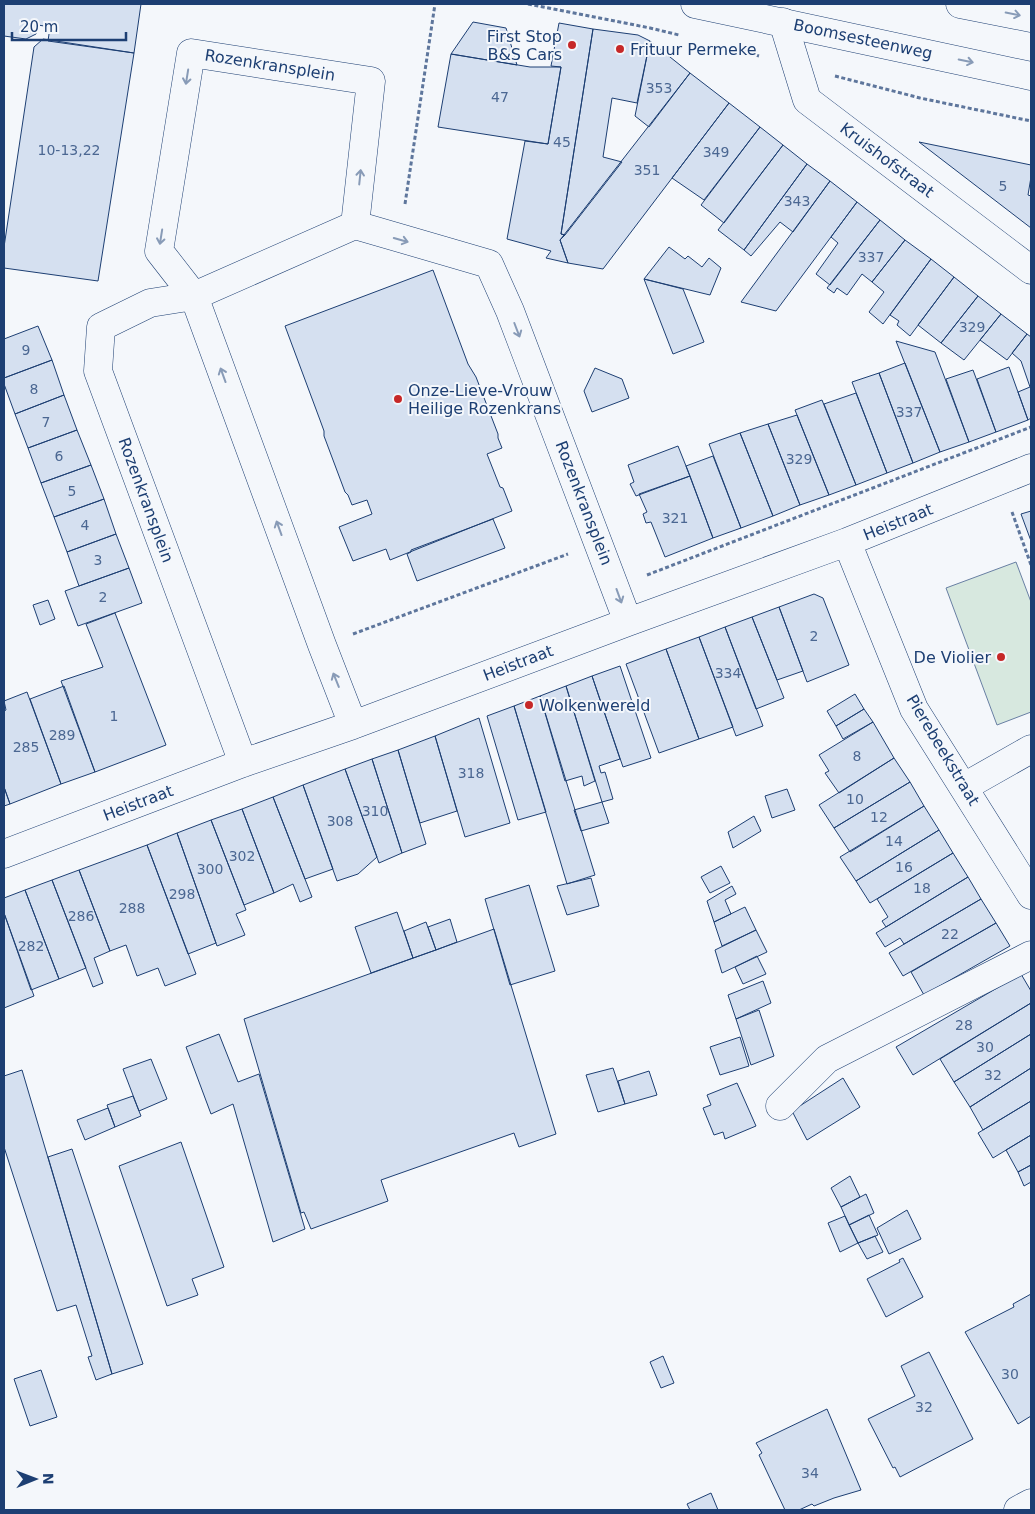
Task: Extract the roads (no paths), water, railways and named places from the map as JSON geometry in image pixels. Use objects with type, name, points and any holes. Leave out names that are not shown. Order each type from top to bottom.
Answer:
[{"type":"main road","name":"Boomsesteenweg","points":[[696,4],[1031,76]]},
{"type":"main road","points":[[960,4],[1031,18]]},
{"type":"main road","name":"Kruishofstraat","points":[[783,22],[808,100],[1031,270]]},
{"type":"main road","name":"Rozenkransplein","points":[[353,725],[194,296],[159,251],[191,53],[371,81],[355,225]]},
{"type":"main road","name":"Rozenkransplein","points":[[243,762],[98,371],[102,327],[150,303],[194,296],[355,225],[400,240],[489,264],[510,311],[628,622]]},
{"type":"main road","name":"Heistraat","points":[[4,854],[243,762],[353,725],[847,542],[1031,468]]},
{"type":"main road","name":"Pierebeekstraat","points":[[847,542],[914,709],[1031,895]]},
{"type":"main road","points":[[964,787],[1031,749]]},
{"type":"main road","points":[[780,1106],[827,1059],[1031,954]]},
{"type":"main road","points":[[1018,1510],[1031,1503]]},
{"type":"place","name":"First Stop B&S Cars","points":[[572,45]]},
{"type":"place","name":"Frituur Permeke","points":[[620,49]]},
{"type":"place","name":"Onze-Lieve-Vrouw Heilige Rozenkrans","points":[[398,399]]},
{"type":"place","name":"De Violier","points":[[1001,657]]},
{"type":"place","name":"Wolkenwereld","points":[[529,705]]}]
